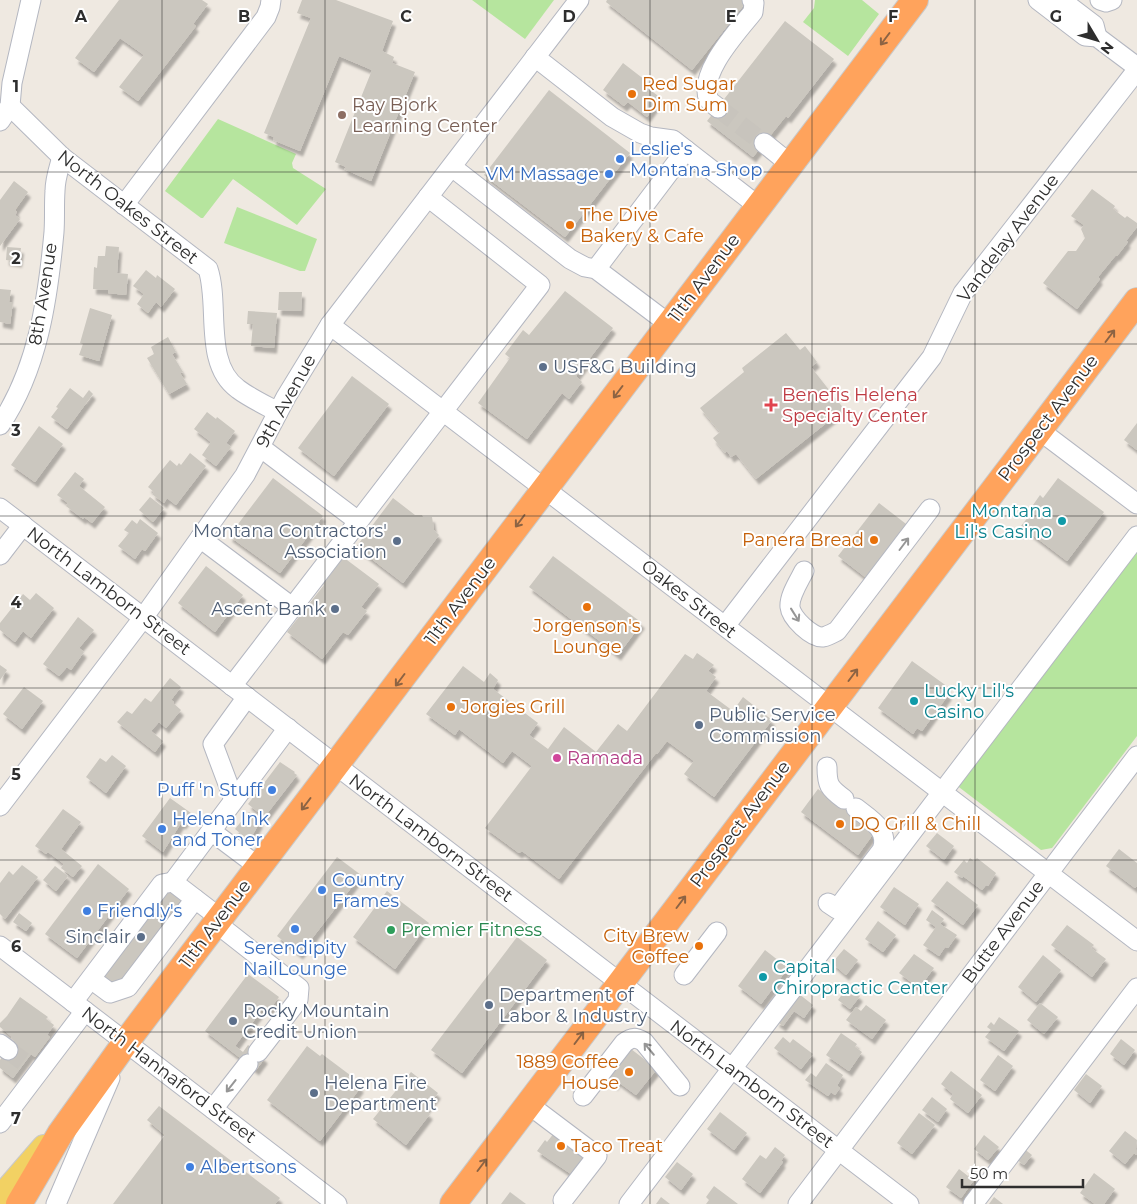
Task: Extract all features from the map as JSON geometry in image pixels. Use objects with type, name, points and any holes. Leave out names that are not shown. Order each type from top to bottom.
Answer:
[{"type":"highway","name":"11th Avenue","points":[[80,1106],[159,998],[914,0]]},
{"type":"highway","name":"Prospect Avenue","points":[[452,1204],[1137,301]]},
{"type":"highway","points":[[19,1204],[41,1164],[80,1106]]},
{"type":"main road","name":"11th Avenue","points":[[0,1198],[80,1106]]},
{"type":"street","points":[[5,114],[31,0]]},
{"type":"street","points":[[124,205],[266,17],[271,0]]},
{"type":"street","name":"9th Avenue","points":[[0,806],[143,618],[245,475],[286,397],[330,325],[579,0]]},
{"type":"street","points":[[718,108],[709,100],[706,86],[710,72],[753,12],[754,3],[752,0]]},
{"type":"street","points":[[1038,0],[1085,36],[1097,37],[1137,69]]},
{"type":"street","points":[[1061,0],[1094,25],[1097,37]]},
{"type":"street","points":[[1100,0],[1106,2],[1112,0]]},
{"type":"street","points":[[535,57],[612,117],[640,133],[673,140],[758,206]]},
{"type":"street","name":"Vandelay Avenue","points":[[724,626],[932,357],[963,293],[1137,69]]},
{"type":"street","name":"North Oakes Street","points":[[5,114],[208,269],[213,282],[216,351],[222,369],[230,382],[238,389],[278,412]]},
{"type":"street","points":[[764,143],[790,164]]},
{"type":"street","points":[[596,269],[686,150]]},
{"type":"street","name":"8th Avenue","points":[[0,425],[23,382],[34,352],[49,281],[55,218],[55,189],[62,157]]},
{"type":"street","points":[[452,167],[570,259],[585,267],[596,269],[669,324]]},
{"type":"street","points":[[234,800],[214,744],[240,692],[292,608],[540,285],[428,197]]},
{"type":"street","name":"Oakes Street","points":[[330,325],[1047,873]]},
{"type":"street","points":[[1039,430],[1137,504]]},
{"type":"street","points":[[260,447],[358,522]]},
{"type":"street","name":"North Lamborn Street","points":[[0,508],[909,1204]]},
{"type":"street","points":[[804,571],[791,599],[790,608],[796,620],[815,636],[829,635],[837,631],[930,509]]},
{"type":"street","points":[[0,555],[23,526]]},
{"type":"street","points":[[629,1204],[1137,536]]},
{"type":"street","points":[[200,538],[292,608]]},
{"type":"street","points":[[0,1123],[31,1068],[79,1007],[91,979],[162,884],[173,882],[288,728]]},
{"type":"street","name":"Butte Avenue","points":[[798,1204],[1137,756]]},
{"type":"street","points":[[827,767],[827,781],[831,789],[878,826],[882,833],[884,844],[882,850],[837,909],[828,903]]},
{"type":"street","points":[[211,831],[258,867]]},
{"type":"street","points":[[1047,873],[1137,942]]},
{"type":"street","points":[[173,882],[299,988],[298,1000],[213,1109]]},
{"type":"street","points":[[91,979],[110,993],[128,987],[195,899]]},
{"type":"street","points":[[684,975],[717,932]]},
{"type":"street","points":[[169,933],[194,952]]},
{"type":"street","name":"North Hannaford Street","points":[[0,946],[337,1204]]},
{"type":"street","points":[[134,979],[159,998]]},
{"type":"street","points":[[973,1204],[1137,988]]},
{"type":"street","points":[[583,1096],[624,1043],[631,1038],[637,1038],[644,1042],[680,1086]]},
{"type":"street","points":[[56,1204],[126,1042]]},
{"type":"street","points":[[528,1104],[597,1156],[563,1200]]},
{"type":"green space","points":[[472,0],[554,0],[525,39]]},
{"type":"green space","points":[[815,0],[862,0],[879,14],[848,56],[803,22],[814,8]]},
{"type":"green space","points":[[218,119],[296,154],[292,163],[293,168],[326,189],[297,225],[233,179],[203,218],[165,191]]},
{"type":"green space","points":[[237,207],[317,239],[305,271],[300,271],[224,243]]},
{"type":"green space","points":[[1137,535],[1137,736],[1052,848],[1041,850],[951,781]]},
{"type":"building","points":[[119,0],[202,0],[208,4],[193,24],[196,26],[138,101],[119,87],[144,55],[120,38],[94,72],[75,58]]},
{"type":"building","points":[[302,0],[336,0],[393,21],[382,51],[394,57],[392,63],[415,72],[371,181],[344,169],[346,167],[335,162],[372,70],[339,56],[300,151],[273,140],[274,137],[264,133],[311,18],[297,13]]},
{"type":"building","points":[[607,0],[747,1],[692,70],[606,2]]},
{"type":"building","points":[[785,21],[834,59],[788,118],[786,116],[753,157],[707,121]]},
{"type":"building","name":"Red Sugar Dim Sum","points":[[623,63],[645,80],[642,84],[661,98],[647,117],[628,102],[624,106],[603,90]]},
{"type":"building","points":[[549,90],[630,153],[565,237],[484,175]]},
{"type":"building","points":[[14,181],[28,192],[15,210],[17,212],[15,215],[20,219],[0,246],[0,200]]},
{"type":"building","points":[[1092,189],[1115,206],[1113,209],[1125,218],[1127,216],[1137,223],[1137,227],[1126,241],[1128,242],[1098,277],[1100,279],[1077,309],[1043,283],[1068,251],[1076,251],[1085,238],[1081,229],[1084,225],[1071,216]]},
{"type":"building","points":[[106,246],[119,247],[117,273],[128,274],[126,295],[108,293],[108,290],[93,289],[94,267],[97,268],[98,256],[105,256]]},
{"type":"building","points":[[7,247],[21,248],[19,262],[6,260]]},
{"type":"building","points":[[146,270],[156,278],[157,275],[175,289],[161,307],[156,302],[148,313],[137,304],[144,294],[133,286]]},
{"type":"building","points":[[0,289],[11,290],[9,302],[13,302],[10,324],[0,322]]},
{"type":"building","name":"USF&G Building","points":[[565,291],[613,328],[576,376],[582,382],[569,399],[562,393],[527,439],[478,403],[510,358],[505,354],[523,330],[529,335]]},
{"type":"building","points":[[279,292],[302,292],[301,311],[278,310]]},
{"type":"building","points":[[90,308],[112,315],[99,361],[79,355],[83,344],[80,343]]},
{"type":"building","points":[[248,311],[277,313],[274,348],[251,346],[253,324],[247,324]]},
{"type":"building","points":[[786,333],[800,350],[805,346],[817,362],[811,367],[844,409],[756,479],[736,454],[731,457],[727,451],[725,453],[713,438],[720,432],[700,408],[744,372],[742,368]]},
{"type":"building","points":[[168,337],[176,352],[172,354],[183,372],[180,373],[187,384],[169,394],[147,358],[154,354],[151,347]]},
{"type":"building","points":[[352,376],[389,404],[334,476],[298,448]]},
{"type":"building","points":[[70,388],[83,398],[89,390],[93,394],[67,429],[51,417]]},
{"type":"building","points":[[207,412],[235,431],[226,443],[231,447],[216,466],[202,455],[211,442],[194,429]]},
{"type":"building","points":[[1137,423],[1137,450],[1124,440]]},
{"type":"building","points":[[39,426],[63,444],[35,482],[11,465]]},
{"type":"building","points":[[190,453],[206,466],[176,505],[167,498],[164,503],[152,494],[154,492],[148,487],[170,460],[177,466],[179,463],[181,465]]},
{"type":"building","points":[[75,472],[84,479],[79,486],[105,507],[92,523],[84,517],[83,519],[66,506],[68,503],[57,495]]},
{"type":"building","points":[[273,478],[323,516],[280,573],[229,536]]},
{"type":"building","name":"Montana Lil's Casino","points":[[1058,478],[1104,512],[1067,561],[1021,526],[1036,507],[1033,505],[1040,495],[1043,498]]},
{"type":"building","points":[[150,497],[164,508],[153,522],[139,510]]},
{"type":"building","name":"Montana Contractors' Association","points":[[393,498],[415,515],[432,517],[434,530],[439,535],[403,583],[356,547]]},
{"type":"building","points":[[879,503],[910,527],[869,580],[838,556]]},
{"type":"building","points":[[140,519],[158,533],[145,551],[142,549],[135,559],[118,546],[129,533],[124,530],[132,520],[137,524]]},
{"type":"building","name":"Jorgenson's Lounge","points":[[553,556],[642,623],[618,655],[529,587]]},
{"type":"building","name":"Ascent Bank","points":[[343,557],[379,584],[361,607],[367,611],[348,635],[343,632],[322,659],[287,632],[324,585],[320,582],[327,573],[330,575]]},
{"type":"building","points":[[206,566],[243,595],[215,632],[178,603]]},
{"type":"building","points":[[36,593],[54,608],[31,638],[23,631],[15,642],[0,630],[0,623],[23,594],[30,600]]},
{"type":"building","points":[[78,617],[94,630],[79,648],[84,652],[71,670],[67,667],[59,676],[43,664]]},
{"type":"building","points":[[697,653],[714,665],[708,671],[716,677],[706,691],[733,711],[743,697],[772,720],[714,797],[684,774],[694,761],[667,741],[559,879],[522,851],[519,853],[485,828],[532,766],[512,751],[503,763],[459,729],[455,735],[426,714],[463,666],[484,682],[490,673],[498,680],[493,689],[538,723],[529,735],[548,749],[564,727],[596,752],[618,724],[627,731],[685,654],[693,659]]},
{"type":"building","name":"Lucky Lil's Casino","points":[[912,661],[948,687],[945,691],[949,694],[922,731],[917,728],[913,734],[878,708]]},
{"type":"building","points":[[0,665],[7,670],[0,680]]},
{"type":"building","points":[[170,678],[181,687],[171,700],[181,710],[166,728],[159,722],[151,731],[163,741],[155,752],[117,722],[127,711],[132,714],[145,698],[151,702]]},
{"type":"building","points":[[24,687],[43,701],[22,729],[3,714]]},
{"type":"building","points":[[112,755],[126,766],[106,793],[86,777],[100,758],[106,762]]},
{"type":"building","name":"Puff 'n Stuff","points":[[280,762],[297,775],[266,815],[263,816],[248,804]]},
{"type":"building","name":"DQ Grill & Chill","points":[[818,789],[839,805],[847,795],[874,833],[858,855],[801,812]]},
{"type":"building","name":"Helena Ink and Toner","points":[[170,798],[191,813],[183,824],[181,823],[163,852],[142,836]]},
{"type":"building","points":[[63,809],[81,822],[61,849],[82,866],[73,877],[61,868],[64,864],[48,852],[46,854],[35,846]]},
{"type":"building","points":[[249,812],[260,822],[253,834],[251,833],[246,838],[235,829]]},
{"type":"building","points":[[937,833],[954,846],[944,860],[926,846]]},
{"type":"building","points":[[1119,849],[1137,863],[1137,886],[1135,888],[1106,866]]},
{"type":"building","points":[[337,857],[361,875],[300,954],[277,936]]},
{"type":"building","points":[[970,858],[974,861],[977,858],[996,873],[988,886],[986,885],[982,890],[963,876],[962,878],[954,872],[964,860],[967,863]]},
{"type":"building","name":"Friendly's","points":[[98,864],[129,889],[77,958],[45,934]]},
{"type":"building","points":[[22,865],[38,877],[5,919],[0,914],[0,883],[9,871],[13,875]]},
{"type":"building","points":[[55,866],[68,876],[56,891],[43,880]]},
{"type":"building","points":[[947,881],[978,905],[963,925],[931,901]]},
{"type":"building","points":[[894,887],[919,904],[905,925],[880,907]]},
{"type":"building","name":"Sinclair","points":[[167,888],[182,898],[114,988],[99,980]]},
{"type":"building","name":"Premier Fitness","points":[[387,891],[429,923],[395,969],[353,937]]},
{"type":"building","points":[[932,910],[944,919],[940,924],[957,935],[948,948],[945,947],[939,956],[923,945],[936,927],[926,920]]},
{"type":"building","points":[[19,913],[32,923],[26,931],[13,922]]},
{"type":"building","points":[[878,921],[896,935],[883,952],[865,939]]},
{"type":"building","points":[[1067,925],[1094,945],[1091,948],[1106,959],[1092,977],[1051,945]]},
{"type":"building","name":"Department of Labor & Industry","points":[[517,937],[547,960],[462,1073],[431,1050]]},
{"type":"building","points":[[844,949],[858,960],[846,975],[832,963]]},
{"type":"building","name":"Capital Chiropractic Center","points":[[765,950],[788,968],[761,1004],[738,986]]},
{"type":"building","points":[[914,954],[934,968],[919,988],[899,973]]},
{"type":"building","points":[[1043,955],[1061,970],[1036,1002],[1018,987]]},
{"type":"building","name":"Rocky Mountain Credit Union","points":[[248,974],[279,997],[269,1010],[264,1007],[235,1046],[243,1052],[248,1045],[265,1058],[256,1070],[205,1031]]},
{"type":"building","points":[[848,986],[860,996],[850,1009],[838,1000]]},
{"type":"building","points":[[799,994],[813,1005],[804,1018],[794,1011],[783,1026],[776,1021]]},
{"type":"building","points":[[20,997],[48,1017],[46,1019],[54,1025],[47,1035],[50,1037],[35,1057],[31,1054],[13,1078],[0,1068],[0,1060],[14,1041],[0,1027],[0,1023]]},
{"type":"building","points":[[1040,1003],[1058,1017],[1044,1034],[1027,1020]]},
{"type":"building","points":[[866,1005],[886,1020],[872,1039],[846,1020],[856,1007],[861,1011]]},
{"type":"building","points":[[999,1017],[1019,1031],[1004,1051],[985,1037],[991,1030],[987,1027],[991,1022],[994,1025]]},
{"type":"building","points":[[841,1033],[857,1044],[855,1047],[862,1052],[849,1071],[826,1055]]},
{"type":"building","points":[[783,1037],[790,1043],[793,1039],[813,1054],[801,1069],[774,1048]]},
{"type":"building","points":[[1121,1039],[1135,1050],[1124,1065],[1110,1054]]},
{"type":"building","name":"Helena Fire Department","points":[[307,1046],[320,1056],[322,1054],[350,1075],[348,1077],[361,1087],[320,1141],[267,1100]]},
{"type":"building","name":"1889 Coffee House","points":[[631,1049],[657,1069],[636,1095],[617,1081],[615,1085],[601,1075]]},
{"type":"building","points":[[998,1055],[1013,1066],[995,1091],[980,1080]]},
{"type":"building","points":[[826,1063],[843,1075],[837,1086],[840,1088],[835,1095],[831,1092],[828,1096],[805,1080],[811,1073],[816,1077]]},
{"type":"building","points":[[951,1071],[982,1095],[968,1113],[950,1099],[953,1094],[941,1084]]},
{"type":"building","points":[[411,1072],[438,1093],[425,1110],[430,1114],[406,1145],[373,1119]]},
{"type":"building","points":[[1086,1074],[1102,1086],[1090,1103],[1074,1090]]},
{"type":"building","points":[[932,1097],[947,1109],[938,1122],[922,1110]]},
{"type":"building","name":"Albertsons","points":[[159,1106],[280,1198],[275,1204],[113,1204],[165,1135],[147,1120]]},
{"type":"building","points":[[720,1112],[747,1133],[734,1150],[707,1129]]},
{"type":"building","points":[[919,1113],[935,1125],[912,1154],[897,1143]]},
{"type":"building","name":"Taco Treat","points":[[558,1128],[589,1152],[571,1174],[537,1151],[545,1140],[547,1142]]},
{"type":"building","points":[[1125,1131],[1137,1140],[1137,1154],[1134,1153],[1125,1164],[1109,1151]]},
{"type":"building","points":[[984,1135],[999,1147],[988,1160],[974,1149]]},
{"type":"building","points":[[775,1147],[785,1155],[781,1161],[783,1162],[760,1193],[742,1179],[760,1155],[766,1159]]},
{"type":"building","points":[[1023,1148],[1032,1155],[1024,1165],[1016,1159]]},
{"type":"building","points":[[677,1162],[693,1174],[681,1190],[665,1177]]},
{"type":"building","points":[[959,1169],[968,1176],[971,1173],[976,1177],[961,1198],[946,1187]]},
{"type":"building","points":[[1094,1173],[1115,1189],[1104,1204],[1095,1204],[1080,1193]]},
{"type":"building","points":[[714,1186],[738,1204],[706,1204],[709,1200],[706,1197]]},
{"type":"building","points":[[510,1192],[526,1204],[501,1204]]},
{"type":"building","points":[[661,1197],[670,1204],[656,1204]]},
{"type":"building","points":[[994,1197],[1003,1204],[989,1204]]},
{"type":"tunnel","points":[[718,108],[764,143]]},
{"type":"tunnel","points":[[8,1050],[24,1062]]},
{"type":"place","name":"Red Sugar Dim Sum","points":[[632,94]]},
{"type":"place","name":"Ray Bjork Learning Center","points":[[342,115]]},
{"type":"place","name":"Leslie's Montana Shop","points":[[620,159]]},
{"type":"place","name":"VM Massage","points":[[609,174]]},
{"type":"place","name":"The Dive Bakery & Cafe","points":[[570,225]]},
{"type":"place","name":"USF&G Building","points":[[543,367]]},
{"type":"place","name":"Benefis Helena Specialty Center","points":[[771,405]]},
{"type":"place","name":"Montana Lil's Casino","points":[[1062,521]]},
{"type":"place","name":"Panera Bread","points":[[874,540]]},
{"type":"place","name":"Montana Contractors' Association","points":[[397,541]]},
{"type":"place","name":"Jorgenson's Lounge","points":[[587,607]]},
{"type":"place","name":"Ascent Bank","points":[[335,609]]},
{"type":"place","name":"Lucky Lil's Casino","points":[[914,701]]},
{"type":"place","name":"Jorgies Grill","points":[[451,707]]},
{"type":"place","name":"Public Service Commission","points":[[699,725]]},
{"type":"place","name":"Ramada","points":[[557,758]]},
{"type":"place","name":"Puff 'n Stuff","points":[[272,790]]},
{"type":"place","name":"DQ Grill & Chill","points":[[840,824]]},
{"type":"place","name":"Helena Ink and Toner","points":[[162,829]]},
{"type":"place","name":"Country Frames","points":[[322,890]]},
{"type":"place","name":"Friendly's","points":[[87,911]]},
{"type":"place","name":"Serendipity NailLounge","points":[[295,929]]},
{"type":"place","name":"Premier Fitness","points":[[391,930]]},
{"type":"place","name":"Sinclair","points":[[141,937]]},
{"type":"place","name":"City Brew Coffee","points":[[699,946]]},
{"type":"place","name":"Capital Chiropractic Center","points":[[763,977]]},
{"type":"place","name":"Department of Labor & Industry","points":[[489,1005]]},
{"type":"place","name":"Rocky Mountain Credit Union","points":[[233,1021]]},
{"type":"place","name":"1889 Coffee House","points":[[629,1072]]},
{"type":"place","name":"Helena Fire Department","points":[[314,1093]]},
{"type":"place","name":"Taco Treat","points":[[561,1146]]},
{"type":"place","name":"Albertsons","points":[[190,1167]]}]
